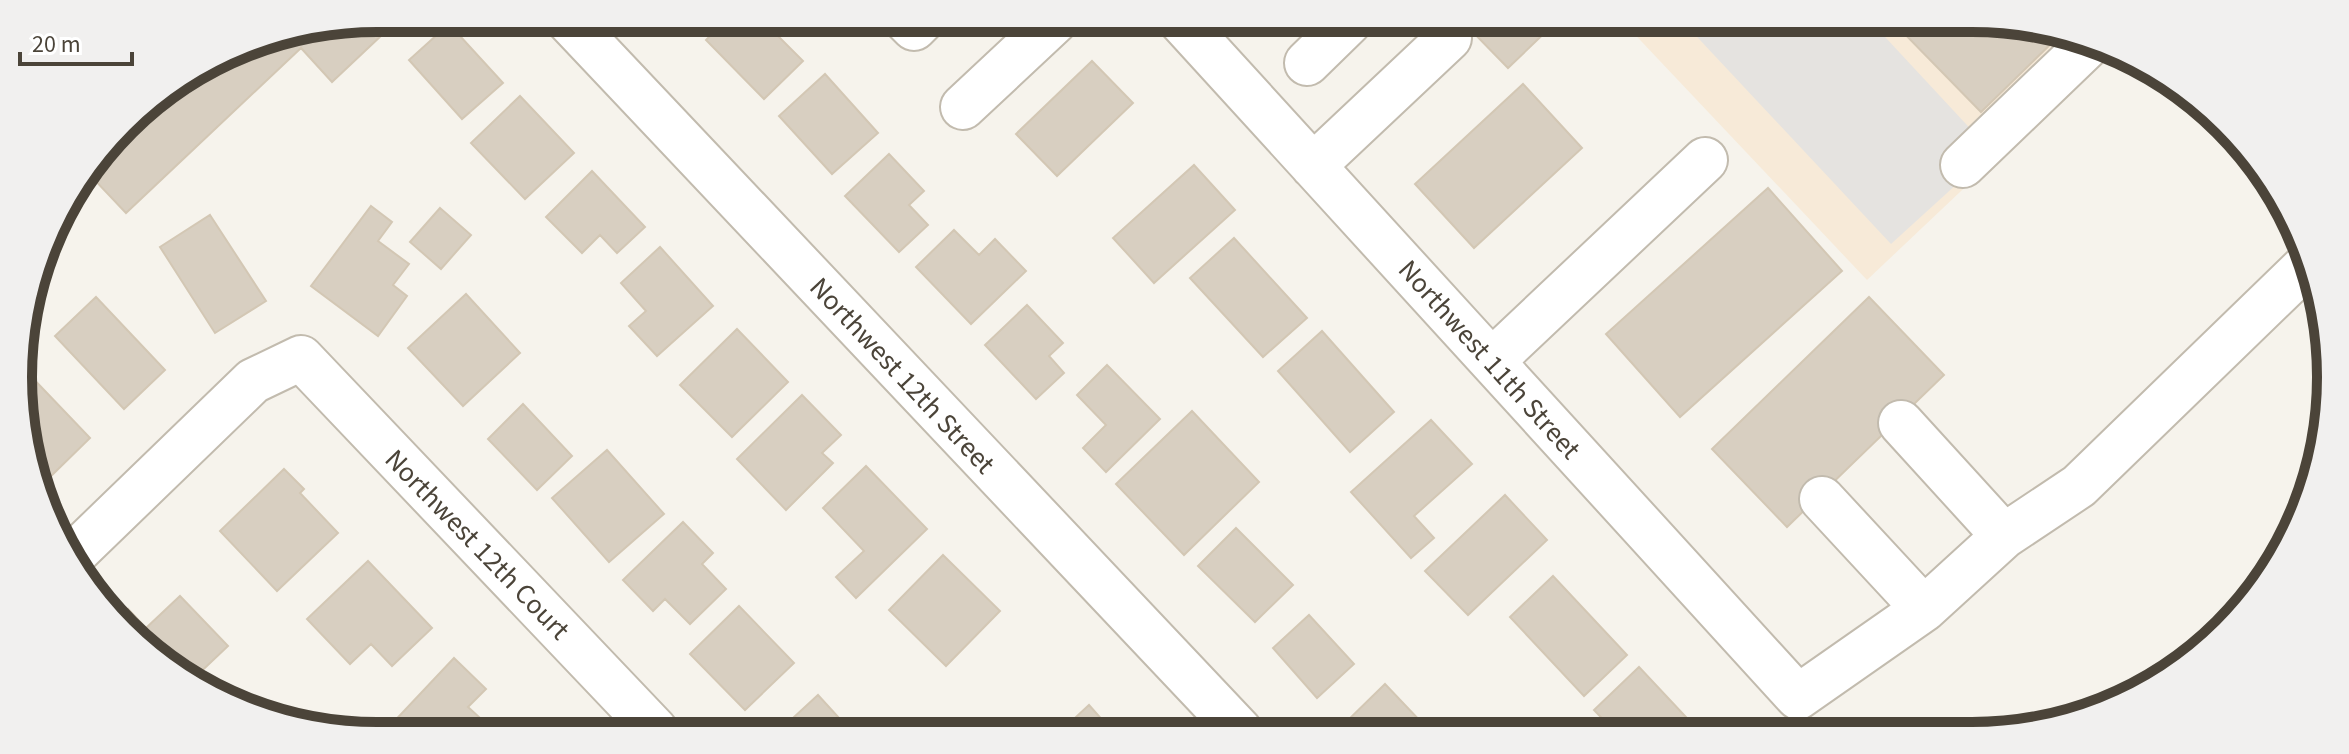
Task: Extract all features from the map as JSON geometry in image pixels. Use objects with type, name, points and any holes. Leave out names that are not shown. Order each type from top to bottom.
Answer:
[{"type":"street","name":"Northwest 12th Street","points":[[579,32],[1231,722]]},
{"type":"street","points":[[963,107],[1043,32]]},
{"type":"street","name":"Northwest 11th Street","points":[[1191,32],[1798,697],[1924,609]]},
{"type":"street","points":[[1307,63],[1339,32]]},
{"type":"street","points":[[1313,166],[1449,38],[1444,32]]},
{"type":"street","points":[[1963,165],[2083,50]]},
{"type":"street","points":[[1492,361],[1705,160]]},
{"type":"street","points":[[1822,499],[1924,609],[2004,536],[2079,486],[2300,271]]},
{"type":"street","name":"Northwest 12th Court","points":[[78,550],[253,381],[301,358],[647,722]]},
{"type":"street","points":[[1901,423],[2004,536]]},
{"type":"shaded area","points":[[1633,32],[1995,33],[2039,39],[2102,57],[1867,280]]},
{"type":"shaded area","points":[[1692,32],[1880,32],[1992,152],[1891,244]]},
{"type":"building","points":[[385,32],[332,82],[301,48],[126,213],[94,179],[133,133],[185,90],[224,68],[266,50],[332,35]]},
{"type":"building","points":[[440,32],[456,32],[503,83],[462,119],[409,60]]},
{"type":"building","points":[[714,32],[774,32],[803,61],[764,99],[706,40]]},
{"type":"building","points":[[1473,32],[1546,32],[1508,68]]},
{"type":"building","points":[[1903,32],[1995,33],[2053,42],[1981,112]]},
{"type":"building","points":[[1092,61],[1133,103],[1057,176],[1016,134]]},
{"type":"building","points":[[825,74],[878,133],[832,174],[779,116]]},
{"type":"building","points":[[1523,84],[1582,148],[1474,248],[1415,184]]},
{"type":"building","points":[[520,96],[574,153],[525,199],[471,143]]},
{"type":"building","points":[[889,154],[924,191],[909,205],[928,225],[899,252],[845,196]]},
{"type":"building","points":[[1194,165],[1235,210],[1154,283],[1113,238]]},
{"type":"building","points":[[592,171],[645,227],[617,253],[600,235],[582,253],[546,217]]},
{"type":"building","points":[[1768,188],[1842,271],[1680,417],[1606,334]]},
{"type":"building","points":[[371,206],[392,222],[378,241],[409,264],[393,285],[407,296],[378,336],[311,286]]},
{"type":"building","points":[[440,208],[471,235],[441,269],[410,242]]},
{"type":"building","points":[[210,215],[266,301],[215,333],[160,247]]},
{"type":"building","points":[[954,230],[979,255],[995,239],[1026,271],[971,324],[916,267]]},
{"type":"building","points":[[1234,238],[1307,318],[1263,357],[1190,278]]},
{"type":"building","points":[[660,247],[713,306],[657,356],[629,326],[646,311],[621,283]]},
{"type":"building","points":[[466,294],[520,353],[463,406],[408,348]]},
{"type":"building","points":[[96,297],[165,370],[124,409],[55,336]]},
{"type":"building","points":[[1869,297],[1944,375],[1787,527],[1712,449]]},
{"type":"building","points":[[1027,305],[1063,343],[1049,356],[1064,373],[1036,399],[985,345]]},
{"type":"building","points":[[737,329],[788,382],[732,437],[680,385]]},
{"type":"building","points":[[1322,331],[1394,412],[1350,452],[1278,371]]},
{"type":"building","points":[[1107,365],[1160,419],[1106,472],[1083,448],[1106,425],[1077,395]]},
{"type":"building","points":[[32,377],[90,438],[49,478],[35,422]]},
{"type":"building","points":[[802,395],[841,435],[822,453],[833,463],[786,510],[737,459]]},
{"type":"building","points":[[523,404],[572,456],[537,490],[488,439]]},
{"type":"building","points":[[1192,411],[1259,482],[1184,555],[1116,484]]},
{"type":"building","points":[[1431,420],[1472,464],[1414,516],[1434,538],[1411,558],[1351,492]]},
{"type":"building","points":[[607,450],[664,514],[609,562],[552,498]]},
{"type":"building","points":[[866,466],[927,529],[856,598],[836,577],[864,551],[823,508]]},
{"type":"building","points":[[284,469],[304,489],[300,493],[338,533],[277,591],[220,531]]},
{"type":"building","points":[[1505,495],[1547,540],[1468,615],[1425,571]]},
{"type":"building","points":[[683,522],[713,553],[702,564],[726,589],[690,624],[665,599],[653,611],[623,580]]},
{"type":"building","points":[[1236,528],[1293,585],[1255,622],[1198,566]]},
{"type":"building","points":[[943,555],[1000,611],[946,666],[889,610]]},
{"type":"building","points":[[368,561],[432,628],[392,666],[371,644],[350,664],[307,619]]},
{"type":"building","points":[[1553,576],[1627,655],[1584,696],[1510,617]]},
{"type":"building","points":[[180,596],[228,646],[199,673],[167,651],[125,612],[128,609],[146,628]]},
{"type":"building","points":[[739,606],[794,663],[745,710],[690,654]]},
{"type":"building","points":[[1309,615],[1354,664],[1317,698],[1273,648]]},
{"type":"building","points":[[454,658],[486,689],[468,707],[484,722],[394,722]]},
{"type":"building","points":[[1639,667],[1691,722],[1605,722],[1594,710]]},
{"type":"building","points":[[1385,684],[1421,722],[1346,722]]},
{"type":"building","points":[[818,695],[843,722],[789,722]]},
{"type":"building","points":[[1089,705],[1104,722],[1071,722]]}]
